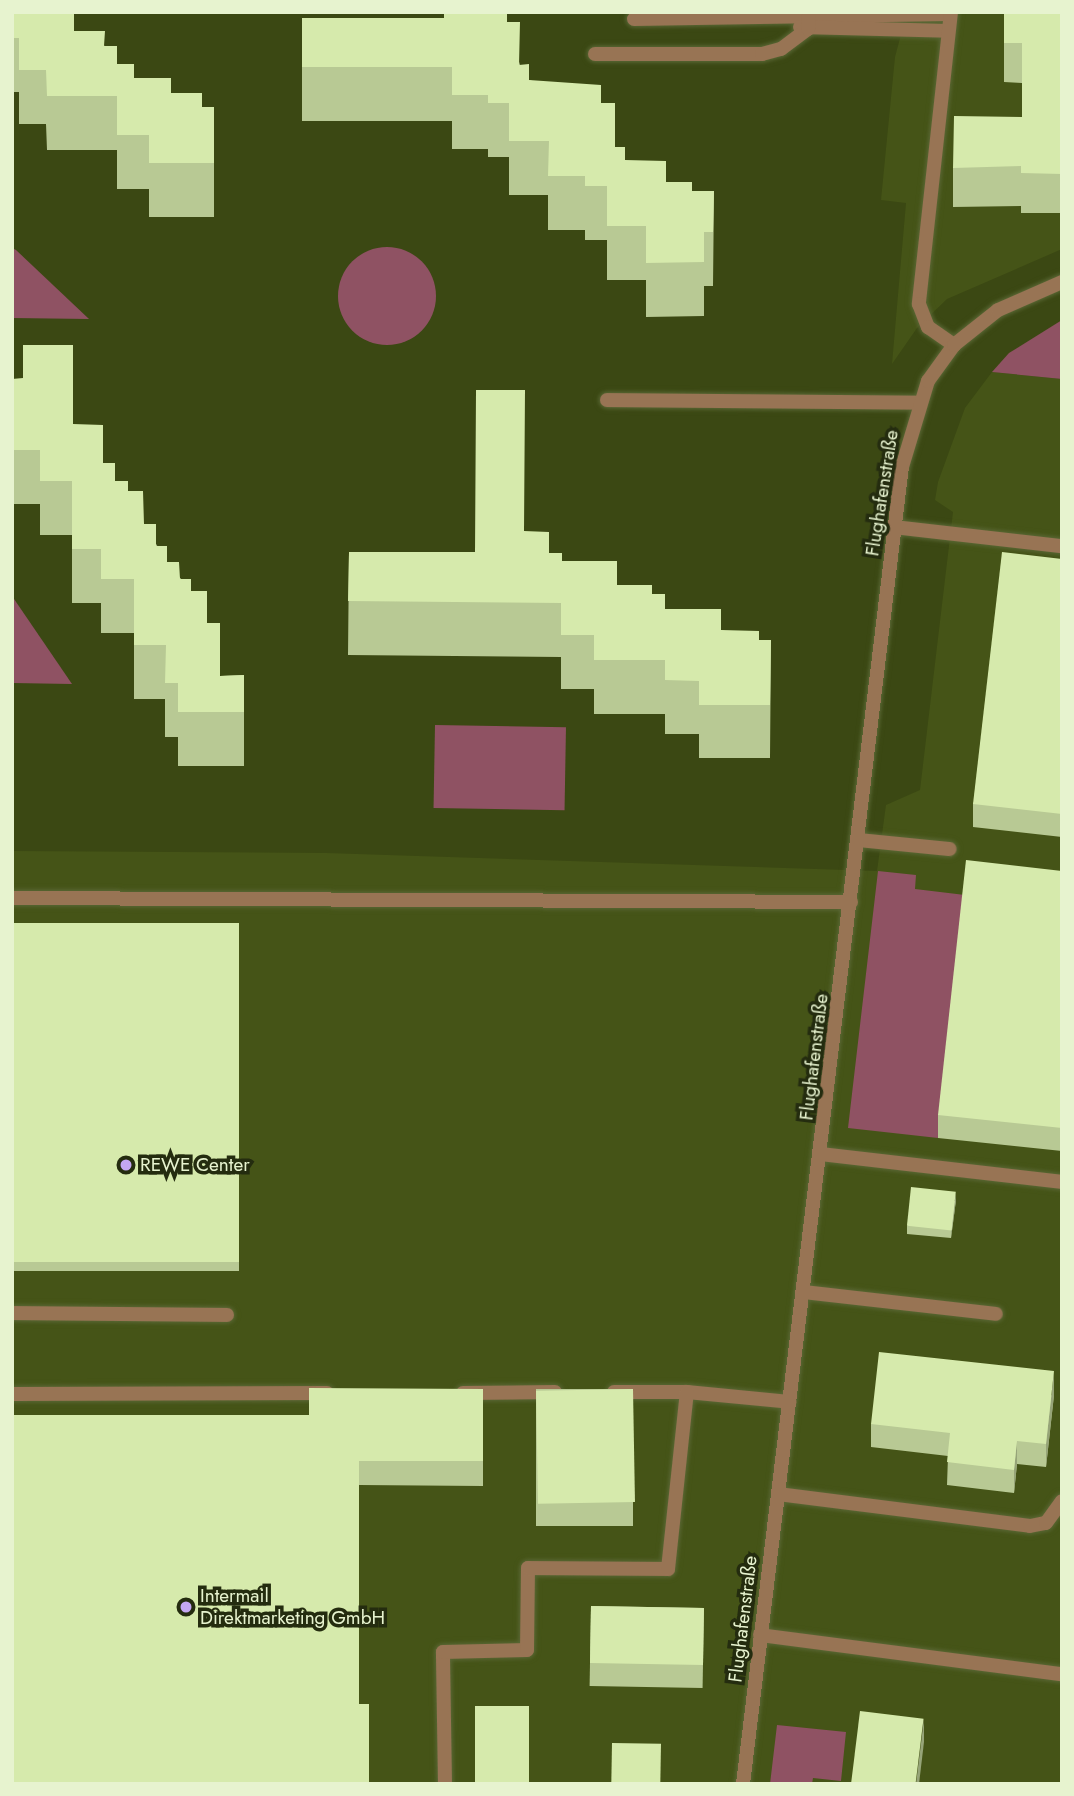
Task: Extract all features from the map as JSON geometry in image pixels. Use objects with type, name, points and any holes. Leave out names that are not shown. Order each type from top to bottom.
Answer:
[{"type":"street","points":[[595,54],[762,54],[780,49],[809,23],[950,13],[919,304],[928,327],[954,345]]},
{"type":"street","points":[[634,19],[775,20],[948,32]]},
{"type":"street","name":"Flughafenstraße","points":[[743,1784],[902,467],[928,381],[954,345],[998,310],[1062,282]]},
{"type":"street","points":[[607,400],[920,403]]},
{"type":"street","points":[[894,527],[1062,547]]},
{"type":"street","points":[[858,840],[950,849]]},
{"type":"street","points":[[12,898],[851,902]]},
{"type":"street","points":[[821,1154],[1062,1182]]},
{"type":"street","points":[[804,1292],[996,1314]]},
{"type":"street","points":[[12,1313],[226,1315]]},
{"type":"street","points":[[453,1393],[577,1392]]},
{"type":"street","points":[[604,1392],[687,1392],[790,1402]]},
{"type":"street","points":[[445,1784],[443,1652],[527,1650],[528,1568],[668,1569],[687,1392]]},
{"type":"street","points":[[12,1395],[343,1393]]},
{"type":"street","points":[[778,1494],[1030,1526],[1046,1523],[1062,1501]]},
{"type":"street","points":[[760,1635],[1062,1674]]},
{"type":"shaded area","points":[[907,12],[1062,12],[1062,249],[947,299],[917,328],[892,364],[906,203],[881,200],[895,57]]},
{"type":"shaded area","points":[[387,247],[406,251],[422,261],[432,277],[436,296],[432,315],[422,331],[406,341],[387,345],[368,341],[352,331],[342,315],[338,296],[342,277],[352,261],[368,251]]},
{"type":"shaded area","points":[[12,248],[16,250],[89,319],[12,318]]},
{"type":"shaded area","points":[[1062,320],[1062,379],[992,372],[1009,353]]},
{"type":"shaded area","points":[[992,372],[1062,379],[1062,1784],[12,1784],[12,851],[326,853],[877,871],[886,805],[920,790],[953,512],[935,500],[938,482],[965,408]]},
{"type":"shaded area","points":[[12,596],[72,684],[12,683]]},
{"type":"shaded area","points":[[435,725],[566,727],[565,810],[434,808]]},
{"type":"shaded area","points":[[878,871],[916,875],[915,889],[965,895],[938,1138],[848,1128]]},
{"type":"shaded area","points":[[777,1725],[846,1732],[841,1781],[813,1778],[812,1784],[770,1784]]},
{"type":"building","points":[[12,12],[74,14],[74,31],[105,31],[104,46],[117,46],[117,64],[134,64],[134,78],[171,78],[171,93],[202,93],[202,107],[214,107],[214,163],[149,163],[149,135],[117,135],[117,96],[47,96],[46,70],[19,70],[19,38],[12,38]]},
{"type":"building","points":[[444,12],[507,12],[507,22],[520,22],[519,65],[529,64],[529,80],[601,85],[601,103],[615,103],[615,147],[625,147],[625,160],[666,161],[666,182],[692,182],[692,191],[714,191],[713,232],[704,232],[704,262],[646,263],[646,226],[607,226],[607,186],[585,186],[585,176],[548,176],[549,141],[509,141],[509,103],[488,103],[488,95],[452,95],[452,67],[302,67],[302,18],[444,18]]},
{"type":"building","points":[[1004,12],[1062,12],[1062,174],[1021,173],[1021,166],[953,168],[954,116],[1022,117],[1022,43],[1004,43]]},
{"type":"building","points":[[23,345],[73,345],[73,424],[103,425],[103,463],[115,463],[115,481],[128,481],[128,491],[143,491],[144,524],[156,524],[156,546],[167,546],[167,562],[179,562],[180,579],[191,579],[191,591],[207,591],[207,623],[220,623],[220,676],[244,675],[244,712],[178,712],[178,683],[165,683],[166,645],[134,645],[134,579],[101,579],[101,549],[72,549],[72,481],[40,481],[40,450],[12,450],[12,379],[23,378]]},
{"type":"building","points":[[476,390],[525,390],[524,531],[549,532],[549,553],[562,553],[562,561],[617,561],[617,585],[652,585],[652,594],[665,594],[665,609],[721,609],[721,630],[759,631],[759,640],[771,640],[770,705],[699,705],[699,681],[665,680],[665,660],[594,660],[594,635],[561,635],[561,603],[348,601],[349,552],[475,552]]},
{"type":"building","points":[[1002,552],[1062,559],[1062,814],[973,804]]},
{"type":"building","points":[[966,860],[1062,871],[1062,1128],[938,1115]]},
{"type":"building","name":"REWE Center","points":[[12,923],[239,923],[239,1262],[12,1262]]},
{"type":"building","points":[[911,1187],[956,1192],[952,1230],[907,1226]]},
{"type":"building","points":[[879,1352],[1054,1371],[1046,1444],[1017,1441],[1014,1470],[947,1462],[950,1433],[871,1424]]},
{"type":"building","name":"Intermail Direktmarketing GmbH","points":[[309,1388],[483,1389],[483,1461],[359,1461],[359,1704],[369,1704],[369,1784],[12,1784],[12,1415],[309,1415]]},
{"type":"building","points":[[633,1389],[635,1502],[538,1504],[536,1391]]},
{"type":"building","points":[[591,1606],[704,1608],[703,1665],[590,1663]]},
{"type":"building","points":[[475,1706],[529,1706],[529,1784],[475,1784]]},
{"type":"building","points":[[860,1711],[924,1719],[916,1784],[851,1784]]},
{"type":"building","points":[[612,1743],[661,1744],[660,1784],[611,1784]]},
{"type":"place","name":"REWE Center","points":[[126,1165]]},
{"type":"place","name":"Intermail Direktmarketing GmbH","points":[[186,1607]]}]
